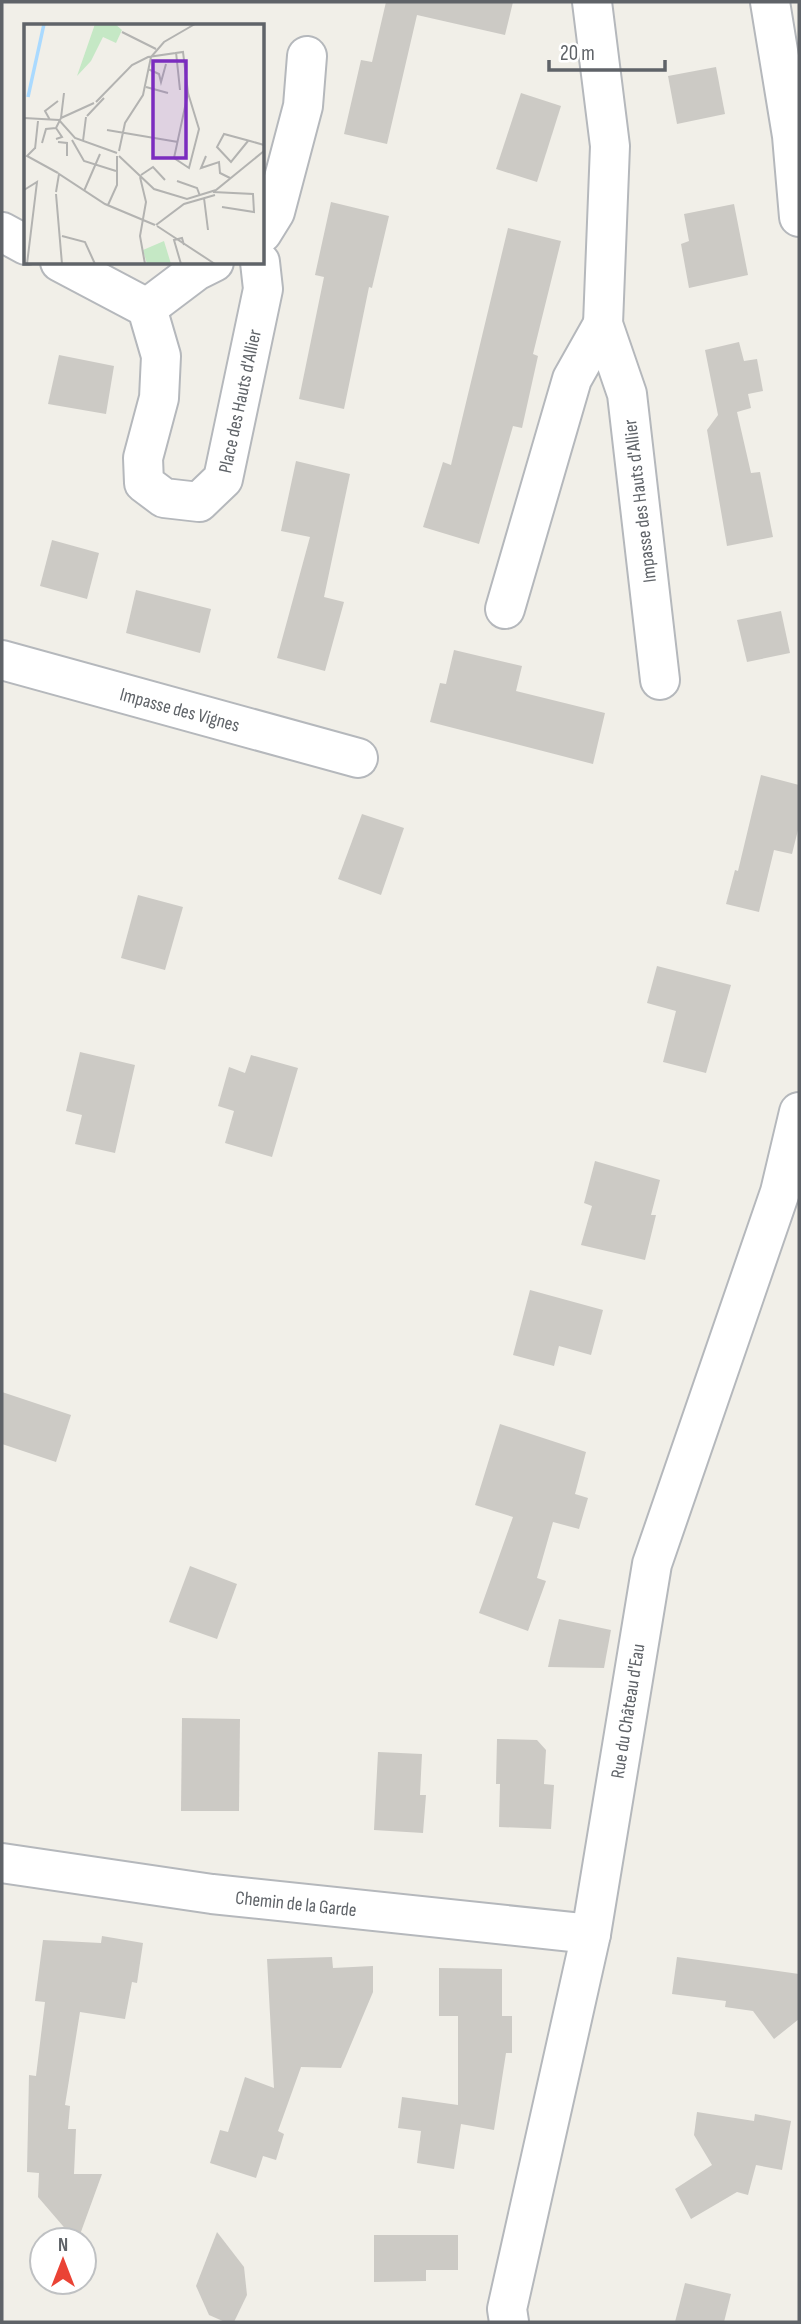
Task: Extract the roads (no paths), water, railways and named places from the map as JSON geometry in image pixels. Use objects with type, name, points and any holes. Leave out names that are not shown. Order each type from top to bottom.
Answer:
[{"type":"street","name":"Impasse des Hauts d'Allier","points":[[592,2],[610,146],[603,324],[627,394],[660,680]]},
{"type":"street","points":[[770,2],[792,135],[799,217]]},
{"type":"street","points":[[264,230],[275,212],[303,106],[307,56]]},
{"type":"street","points":[[2,232],[24,243]]},
{"type":"street","points":[[64,264],[147,308],[196,271],[210,264]]},
{"type":"street","name":"Place des Hauts d'Allier","points":[[147,308],[160,356],[159,398],[143,458],[144,482],[164,498],[198,502],[223,479],[263,289],[260,264]]},
{"type":"street","name":"Impasse des Hauts d'Allier","points":[[505,610],[572,379],[603,324]]},
{"type":"street","name":"Impasse des Vignes","points":[[2,660],[358,758]]},
{"type":"street","name":"Rue du Château d'Eau","points":[[509,2322],[507,2309],[591,1934],[652,1564],[780,1192],[799,1112]]},
{"type":"street","name":"Chemin de la Garde","points":[[2,1863],[212,1894],[591,1934]]}]
